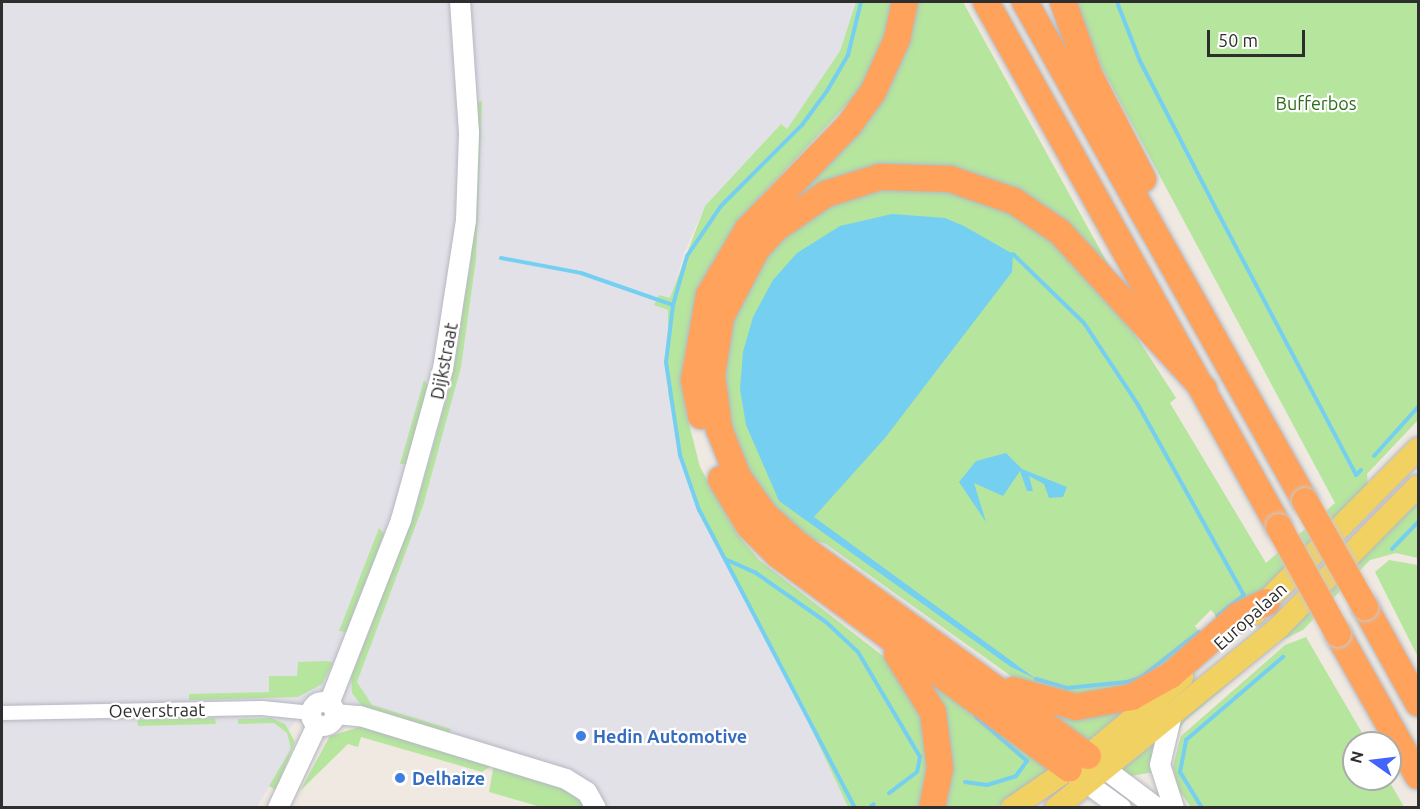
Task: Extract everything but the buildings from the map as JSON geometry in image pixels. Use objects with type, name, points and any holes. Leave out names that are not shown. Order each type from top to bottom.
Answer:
[{"type":"highway","points":[[905,2],[897,39],[873,92],[849,125],[748,230],[709,295],[694,380],[706,444],[754,539],[784,569],[877,637],[911,671],[938,732],[940,768],[932,807]]},
{"type":"highway","points":[[986,2],[1419,777]]},
{"type":"highway","points":[[1025,2],[1419,703]]},
{"type":"highway","points":[[1063,2],[1090,76],[1148,189],[1164,251]]},
{"type":"highway","points":[[1088,770],[797,544],[738,477],[719,429],[712,375],[721,317],[756,250],[775,229],[826,194],[880,177],[915,175],[950,178],[1014,201],[1086,255],[1162,347],[1204,389]]},
{"type":"highway","points":[[749,526],[807,578],[1088,770]]},
{"type":"highway","points":[[797,544],[824,555],[1004,685],[1056,705],[1113,704],[1147,691],[1238,616],[1267,603]]},
{"type":"main road","name":"Europalaan","points":[[1088,770],[1267,603],[1419,449]]},
{"type":"main road","name":"Europalaan","points":[[1088,770],[1171,718],[1278,628],[1419,486]]},
{"type":"main road","points":[[1012,807],[1088,770]]},
{"type":"main road","points":[[1056,807],[1088,770]]},
{"type":"street","name":"Dijkstraat","points":[[278,807],[323,714],[401,520],[443,369],[466,220],[469,133],[460,2]]},
{"type":"street","name":"Oeverstraat","points":[[2,713],[262,708],[360,716],[566,778],[587,792],[596,807]]},
{"type":"street","points":[[1171,718],[1160,765],[1174,807]]},
{"type":"street","points":[[1088,770],[1120,807]]},
{"type":"street","points":[[1088,770],[1157,807]]},
{"type":"shaded area","points":[[2,2],[856,2],[840,51],[787,129],[781,124],[705,206],[684,253],[668,310],[673,421],[699,510],[855,807],[594,807],[318,689],[287,733],[291,749],[257,807],[2,808]]},
{"type":"green space","points":[[856,2],[894,2],[888,35],[868,82],[761,196],[702,283],[683,363],[686,412],[700,467],[738,535],[759,560],[892,663],[920,709],[930,771],[922,807],[848,807],[812,730],[815,727],[699,510],[680,455],[668,392],[668,310],[654,305],[659,295],[670,298],[705,206],[781,124],[787,129],[840,51]]},
{"type":"green space","points":[[912,2],[963,2],[1113,273],[1052,216],[975,179],[901,168],[831,184],[774,221],[728,281],[708,350],[712,427],[729,471],[773,532],[1061,749],[764,528],[723,471],[702,397],[704,341],[725,274],[760,225],[861,124],[897,58]]},
{"type":"green space","name":"Bufferbos","points":[[1076,2],[1418,2],[1418,420],[1367,474],[1368,486],[1274,584],[1221,622],[1211,610],[1195,626],[1204,639],[1161,676],[1110,694],[1064,695],[1018,681],[826,544],[798,534],[752,482],[741,459],[725,404],[724,353],[732,315],[767,253],[818,209],[876,188],[964,193],[994,203],[1061,246],[1116,305],[1176,398],[1170,403],[1266,563],[1335,503],[1102,68]]},
{"type":"green space","points":[[482,101],[476,259],[461,367],[423,506],[357,682],[372,705],[451,729],[448,736],[364,709],[352,693],[351,678],[415,511],[451,383],[471,261],[478,102]]},
{"type":"green space","points":[[424,380],[428,385],[416,433],[407,464],[400,464]]},
{"type":"green space","points":[[1418,503],[1418,558],[1396,553],[1370,560],[1303,630],[1278,642],[1185,721],[1173,738],[1177,725]]},
{"type":"green space","points":[[379,528],[384,534],[346,632],[339,631]]},
{"type":"green space","points":[[1389,560],[1418,565],[1418,657],[1375,572]]},
{"type":"green space","points":[[1306,637],[1361,731],[1342,731],[1342,791],[1395,791],[1404,807],[1191,807],[1178,789],[1173,766],[1181,736],[1285,645]]},
{"type":"green space","points":[[328,661],[333,663],[322,684],[298,697],[189,700],[189,694],[269,692],[269,676],[297,676],[298,662]]},
{"type":"green space","points":[[916,665],[1050,770],[997,807],[940,807]]},
{"type":"green space","points":[[1136,702],[1083,746],[1046,709]]},
{"type":"green space","points":[[215,718],[216,724],[138,726],[137,720]]},
{"type":"green space","points":[[271,718],[285,724],[295,742],[276,790],[269,786],[291,749],[287,733],[274,723],[238,724],[238,719]]},
{"type":"green space","points":[[363,726],[494,764],[482,772],[361,737],[358,747],[348,744],[300,791],[330,736]]},
{"type":"green space","points":[[1156,742],[1154,772],[1125,777],[1123,768]]},
{"type":"green space","points":[[494,764],[556,782],[579,795],[588,807],[541,807],[489,792]]},
{"type":"water","points":[[892,214],[945,218],[964,226],[1013,254],[1012,272],[885,438],[814,517],[1036,679],[1011,667],[779,501],[746,425],[740,389],[743,352],[753,317],[773,280],[797,253],[840,226]]},
{"type":"water","points":[[1006,453],[1022,469],[1067,487],[1063,497],[1049,498],[1044,484],[1029,476],[1033,491],[1027,491],[1020,471],[1003,496],[974,483],[986,522],[959,482],[976,461]]},
{"type":"waterway","points":[[855,808],[699,510],[680,455],[666,362],[673,305],[687,256],[721,206],[802,125],[827,91],[848,55],[861,2]]},
{"type":"waterway","points":[[1117,2],[1140,61],[1217,211],[1356,475],[1361,470]]},
{"type":"waterway","points":[[1013,254],[1084,323],[1137,403],[1244,595],[1217,616]]},
{"type":"waterway","points":[[501,258],[581,273],[673,305]]},
{"type":"waterway","points":[[1374,456],[1418,407]]},
{"type":"waterway","points":[[1392,549],[1418,522]]},
{"type":"waterway","points":[[725,559],[756,573],[826,622],[858,652],[920,757],[917,772],[889,793]]},
{"type":"waterway","points":[[1036,679],[1067,688],[1127,682],[1140,678],[1199,632]]},
{"type":"waterway","points":[[1202,808],[1180,772],[1186,740],[1283,657]]},
{"type":"waterway","points":[[965,782],[987,785],[1016,776],[1027,761],[976,717]]},
{"type":"waterway","points":[[869,808],[874,804]]},
{"type":"place","name":"Hedin Automotive","points":[[581,736]]},
{"type":"place","name":"Delhaize","points":[[400,778]]}]
